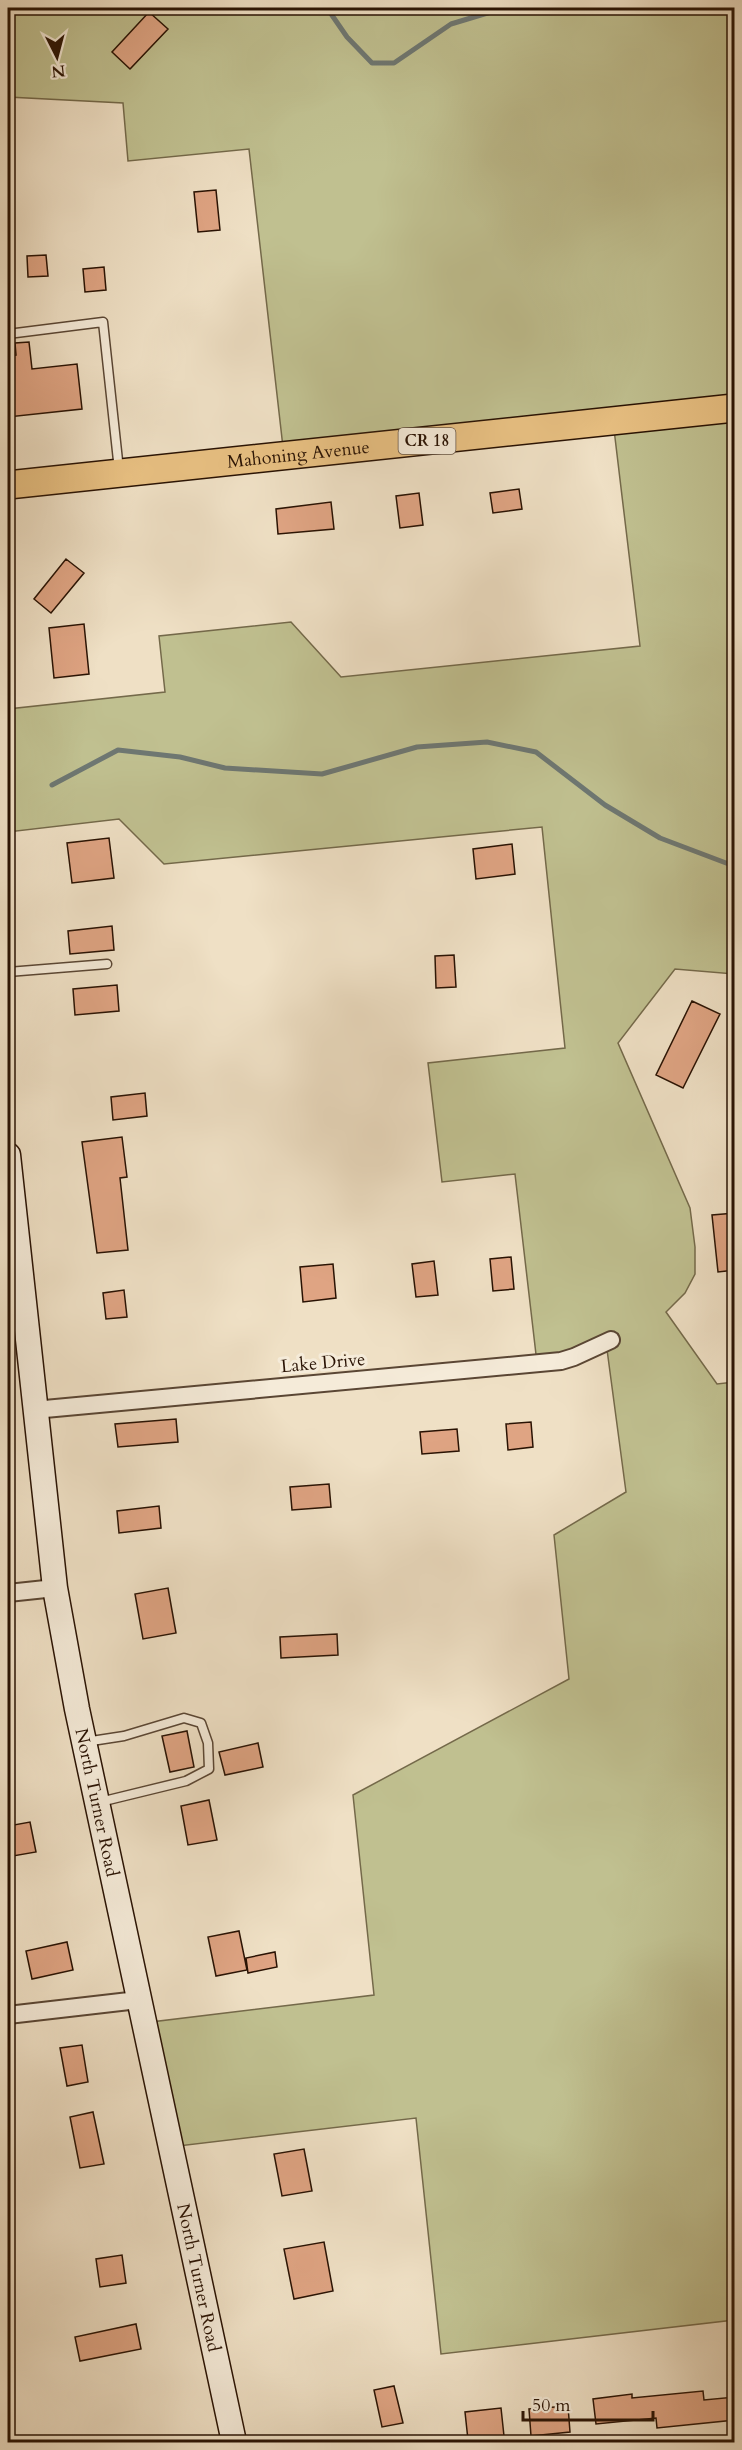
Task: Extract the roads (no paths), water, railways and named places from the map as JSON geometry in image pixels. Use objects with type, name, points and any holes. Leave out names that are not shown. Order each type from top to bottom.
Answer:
[{"type":"main road","name":"Mahoning Avenue","points":[[8,485],[735,408]]},
{"type":"street","name":"North Turner Road","points":[[8,1155],[55,1588],[84,1742],[138,2000],[234,2442]]},
{"type":"street","name":"Lake Drive","points":[[34,1410],[561,1361],[611,1340]]},
{"type":"street","points":[[8,1593],[55,1588]]},
{"type":"street","points":[[8,2015],[138,2000]]},
{"type":"lane","points":[[8,334],[103,322],[119,473]]},
{"type":"lane","points":[[8,972],[107,964]]},
{"type":"lane","points":[[84,1742],[124,1736],[184,1718],[201,1723],[208,1743],[209,1769],[186,1781],[97,1803]]},
{"type":"waterway","points":[[327,8],[347,37],[372,63],[394,63],[451,24],[504,8]]},
{"type":"waterway","points":[[52,785],[118,750],[180,757],[225,768],[322,774],[417,747],[487,742],[536,752],[605,805],[660,838],[734,866]]}]
